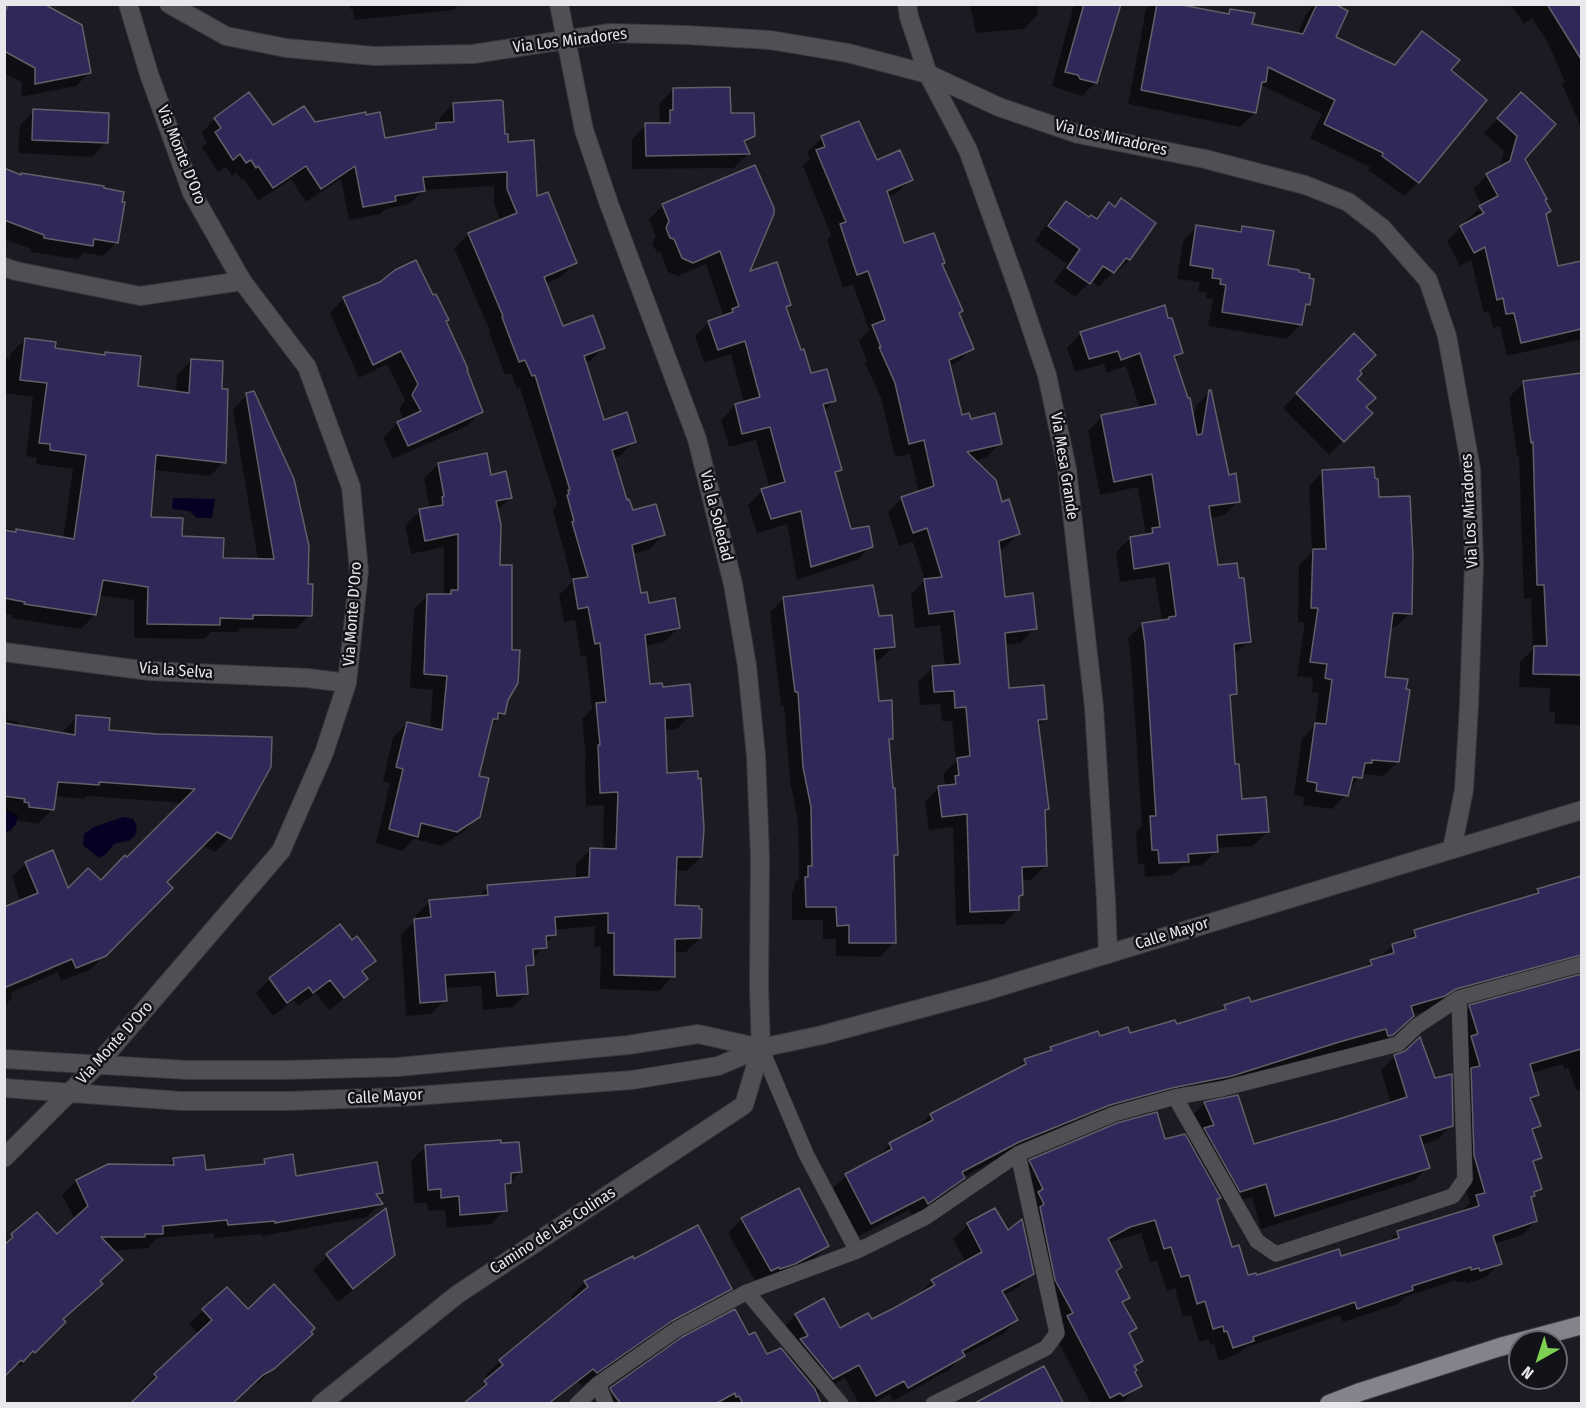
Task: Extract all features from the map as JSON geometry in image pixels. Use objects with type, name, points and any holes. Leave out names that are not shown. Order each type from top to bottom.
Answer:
[{"type":"main road","points":[[1329,1404],[1500,1347],[1581,1325]]},
{"type":"street","name":"Via Monte D'Oro","points":[[4,1158],[98,1064],[281,851],[324,753],[347,683],[359,571],[351,487],[308,367],[242,281],[192,193],[149,74],[128,4]]},
{"type":"street","name":"Via Los Miradores","points":[[169,4],[226,36],[286,48],[374,56],[472,54],[610,33],[770,40],[848,52],[928,74],[999,107],[1078,134],[1205,159],[1305,185],[1348,202],[1382,228],[1428,280],[1447,336],[1471,469],[1474,564],[1469,705],[1464,790],[1452,849]]},
{"type":"street","name":"Via la Soledad","points":[[559,4],[584,130],[609,204],[697,439],[732,584],[747,666],[756,756],[760,857],[761,1048]]},
{"type":"street","name":"Via Mesa Grande","points":[[908,4],[909,17],[928,74],[968,150],[1047,375],[1067,469],[1094,707],[1108,954]]},
{"type":"street","points":[[4,267],[140,296],[242,281]]},
{"type":"street","name":"Via la Selva","points":[[4,652],[149,670],[307,678],[347,683]]},
{"type":"street","name":"Calle Mayor","points":[[4,1088],[181,1101],[286,1101],[401,1097],[632,1080],[718,1065],[761,1048],[894,1016],[1108,954],[1581,810]]},
{"type":"street","name":"Calle Mayor","points":[[4,1059],[187,1070],[285,1070],[398,1067],[628,1045],[698,1034],[761,1048]]},
{"type":"street","name":"Camino de Las Colinas","points":[[321,1404],[458,1294],[744,1105],[761,1048]]},
{"type":"lane","points":[[577,1404],[598,1384],[677,1329],[747,1292],[857,1251],[926,1217],[1018,1154],[1114,1114],[1175,1097],[1221,1089],[1398,1044],[1418,1026],[1459,998],[1581,964]]},
{"type":"lane","points":[[1175,1097],[1257,1241],[1276,1254],[1453,1197],[1465,1179],[1459,998]]},
{"type":"lane","points":[[761,1048],[806,1154],[857,1251]]},
{"type":"lane","points":[[933,1404],[1046,1348],[1058,1333],[1018,1154]]},
{"type":"lane","points":[[747,1292],[841,1404]]},
{"type":"lane","points":[[598,1384],[606,1404]]},
{"type":"shaded area","points":[[173,498],[215,499],[212,518],[197,518],[189,511],[172,509]]},
{"type":"shaded area","points":[[5,809],[18,815],[16,824],[10,831],[5,832]]},
{"type":"shaded area","points":[[123,817],[133,819],[137,826],[135,836],[130,840],[114,844],[106,854],[99,858],[83,845],[84,834],[94,827]]},
{"type":"building","points":[[9,4],[44,4],[82,25],[91,73],[35,84],[35,68],[4,51],[4,13]]},
{"type":"building","points":[[1084,4],[1121,4],[1097,83],[1065,72]]},
{"type":"building","points":[[1157,4],[1177,4],[1229,14],[1230,9],[1255,13],[1252,24],[1303,34],[1317,4],[1335,4],[1348,11],[1336,37],[1395,65],[1422,31],[1460,60],[1451,70],[1487,100],[1419,183],[1382,156],[1383,153],[1324,124],[1335,100],[1268,67],[1266,82],[1262,82],[1256,113],[1141,90]]},
{"type":"building","points":[[1547,4],[1581,4],[1581,59]]},
{"type":"building","points":[[730,87],[731,113],[754,113],[755,136],[744,141],[750,154],[646,156],[645,123],[670,123],[670,110],[673,110],[673,88]]},
{"type":"building","points":[[249,92],[273,125],[304,106],[315,122],[366,112],[366,115],[380,112],[385,138],[436,129],[436,123],[454,122],[453,103],[500,100],[503,101],[505,134],[508,134],[508,142],[534,140],[537,196],[548,192],[577,263],[544,277],[563,326],[593,315],[605,348],[584,356],[604,420],[627,412],[636,442],[612,450],[627,500],[629,499],[633,510],[656,504],[665,535],[632,545],[641,593],[647,592],[649,603],[675,598],[680,628],[645,635],[650,684],[662,683],[663,687],[690,684],[693,716],[665,718],[667,773],[698,771],[698,779],[701,778],[704,829],[702,857],[677,857],[675,905],[699,906],[699,909],[702,909],[701,938],[675,939],[675,977],[614,975],[614,933],[608,933],[608,913],[555,917],[556,935],[546,936],[547,948],[533,949],[534,965],[526,966],[528,994],[497,996],[495,972],[445,975],[447,1001],[420,1003],[414,919],[431,917],[429,900],[488,895],[487,885],[589,877],[590,848],[616,849],[618,792],[600,793],[598,745],[600,745],[596,703],[606,702],[600,643],[595,644],[588,607],[578,609],[573,579],[588,577],[572,522],[574,521],[567,495],[570,490],[535,375],[532,376],[525,360],[519,362],[503,316],[468,233],[517,213],[507,189],[507,172],[423,177],[425,191],[395,196],[396,201],[363,207],[355,166],[321,189],[306,166],[273,188],[251,160],[246,163],[240,154],[233,160],[215,132],[221,128],[214,118]]},
{"type":"building","points":[[1521,92],[1556,124],[1525,159],[1551,211],[1546,214],[1558,266],[1581,261],[1581,329],[1521,343],[1514,313],[1506,314],[1503,298],[1497,300],[1485,247],[1474,253],[1460,226],[1484,213],[1479,206],[1498,196],[1486,174],[1510,161],[1517,136],[1497,118]]},
{"type":"building","points":[[33,109],[109,113],[108,143],[32,140]]},
{"type":"building","points":[[859,121],[877,160],[900,150],[913,180],[887,191],[904,243],[934,233],[945,263],[942,264],[963,311],[959,313],[974,349],[949,360],[962,415],[969,413],[971,419],[995,413],[1002,444],[967,452],[996,480],[1002,502],[1009,499],[1020,534],[999,541],[1005,597],[1033,593],[1037,629],[1005,633],[1009,688],[1044,685],[1047,719],[1038,720],[1049,809],[1045,810],[1047,866],[1022,867],[1023,895],[1019,896],[1019,910],[970,912],[967,814],[942,817],[938,786],[956,784],[955,776],[959,775],[957,758],[970,756],[966,707],[955,708],[954,691],[934,692],[932,666],[960,664],[954,611],[929,614],[924,579],[942,577],[927,528],[913,533],[901,497],[934,486],[924,440],[909,444],[895,383],[872,325],[885,320],[868,271],[857,275],[840,224],[846,222],[816,150],[825,147],[821,136]]},
{"type":"building","points":[[755,165],[774,208],[774,214],[750,271],[777,262],[791,305],[786,307],[801,350],[804,349],[811,373],[827,369],[836,401],[823,404],[842,470],[835,472],[851,529],[869,526],[873,547],[811,567],[801,511],[771,519],[761,489],[785,482],[770,427],[742,434],[735,404],[760,397],[745,341],[718,350],[708,321],[733,312],[732,309],[739,306],[720,251],[693,263],[682,258],[674,239],[670,238],[666,228],[669,221],[662,204]]},
{"type":"building","points":[[4,168],[21,175],[21,173],[104,186],[104,188],[124,192],[122,202],[125,202],[118,243],[94,239],[93,246],[44,238],[44,235],[4,220]]},
{"type":"building","points":[[1121,198],[1156,223],[1130,260],[1126,258],[1114,273],[1103,266],[1090,284],[1067,268],[1080,249],[1048,226],[1066,201],[1089,217],[1091,215],[1097,219],[1109,202],[1115,207]]},
{"type":"building","points":[[1196,225],[1241,232],[1242,226],[1274,231],[1268,265],[1299,270],[1299,272],[1310,274],[1309,278],[1314,279],[1310,305],[1306,304],[1302,325],[1222,312],[1226,285],[1220,284],[1221,279],[1212,278],[1213,269],[1190,265]]},
{"type":"building","points":[[416,260],[433,295],[436,294],[449,320],[446,321],[468,369],[483,412],[408,446],[397,422],[421,411],[412,395],[418,384],[401,351],[373,365],[343,297],[380,282],[395,270]]},
{"type":"building","points":[[1165,305],[1168,318],[1172,318],[1183,353],[1174,356],[1188,398],[1190,398],[1197,435],[1202,434],[1209,390],[1211,390],[1229,475],[1236,473],[1240,502],[1209,506],[1218,565],[1237,563],[1239,578],[1244,578],[1251,642],[1234,644],[1237,694],[1230,695],[1235,764],[1239,764],[1242,799],[1266,797],[1269,832],[1217,835],[1218,852],[1188,854],[1189,862],[1159,863],[1158,850],[1152,850],[1150,816],[1156,816],[1142,623],[1176,616],[1169,563],[1134,569],[1130,537],[1153,533],[1152,528],[1160,527],[1152,474],[1114,482],[1101,415],[1156,404],[1140,353],[1121,360],[1118,351],[1089,359],[1080,332]]},
{"type":"building","points":[[1354,333],[1376,355],[1360,371],[1362,374],[1357,379],[1376,398],[1366,407],[1373,413],[1344,442],[1296,393]]},
{"type":"building","points":[[25,338],[56,342],[55,348],[105,355],[105,352],[141,356],[138,386],[189,393],[191,359],[223,361],[222,389],[228,389],[226,463],[156,455],[151,517],[183,518],[182,536],[224,538],[223,558],[274,559],[246,393],[254,391],[294,479],[309,546],[308,584],[313,584],[312,616],[253,615],[253,619],[220,618],[220,625],[147,624],[148,587],[103,580],[96,615],[24,604],[25,602],[4,598],[4,530],[16,532],[16,529],[74,539],[86,455],[50,450],[50,444],[39,443],[47,383],[20,380]]},
{"type":"building","points":[[1581,373],[1581,675],[1533,674],[1534,646],[1547,646],[1544,585],[1537,585],[1533,442],[1531,443],[1523,381]]},
{"type":"building","points":[[487,453],[491,475],[506,471],[512,498],[496,501],[501,525],[500,565],[512,565],[512,650],[520,650],[518,683],[508,700],[505,714],[498,713],[498,719],[493,719],[479,776],[489,778],[480,817],[457,832],[421,823],[418,837],[389,829],[403,769],[396,767],[407,722],[442,730],[447,676],[424,674],[427,594],[451,594],[451,590],[458,590],[458,534],[425,541],[419,509],[443,505],[442,497],[444,496],[438,463]]},
{"type":"building","points":[[1374,467],[1375,478],[1378,479],[1379,497],[1410,496],[1413,556],[1412,614],[1393,613],[1385,677],[1408,679],[1406,689],[1410,690],[1399,762],[1372,760],[1372,763],[1365,763],[1362,778],[1353,777],[1348,796],[1316,791],[1317,783],[1307,781],[1315,723],[1326,724],[1332,680],[1325,678],[1327,664],[1310,662],[1318,608],[1311,608],[1313,549],[1326,549],[1322,470]]},
{"type":"building","points":[[873,585],[879,616],[892,615],[895,647],[874,649],[879,701],[892,700],[893,739],[889,739],[893,788],[895,788],[898,855],[894,855],[896,943],[849,943],[849,925],[837,926],[836,907],[806,907],[805,877],[808,877],[808,866],[812,866],[811,807],[803,767],[798,692],[795,692],[783,597]]},
{"type":"building","points":[[76,715],[110,718],[109,730],[157,734],[272,737],[271,767],[231,839],[217,832],[167,882],[173,888],[106,956],[76,968],[72,959],[4,988],[4,907],[38,893],[25,862],[53,850],[68,888],[88,868],[101,880],[195,789],[99,782],[99,785],[58,782],[54,810],[29,807],[29,803],[24,802],[25,799],[4,796],[4,723],[75,735]]},
{"type":"building","points":[[1581,876],[1581,955],[1456,989],[1445,996],[1411,1006],[1414,1016],[1393,1035],[1388,1036],[1386,1029],[1232,1076],[1172,1088],[1110,1105],[1019,1142],[962,1172],[965,1178],[928,1204],[924,1197],[871,1224],[845,1174],[892,1149],[889,1143],[933,1120],[930,1114],[1026,1064],[1024,1059],[1052,1050],[1050,1047],[1098,1031],[1100,1036],[1128,1027],[1130,1033],[1175,1020],[1177,1024],[1226,1009],[1224,1005],[1249,997],[1251,1002],[1372,965],[1370,960],[1394,953],[1392,944],[1416,937],[1414,930],[1539,893],[1537,889]]},
{"type":"building","points":[[340,924],[352,940],[357,936],[376,961],[362,971],[368,979],[344,998],[330,980],[313,993],[309,987],[287,1003],[269,978]]},
{"type":"building","points":[[1581,974],[1581,1049],[1530,1064],[1539,1095],[1530,1098],[1541,1126],[1532,1129],[1542,1158],[1533,1161],[1542,1189],[1534,1192],[1535,1196],[1531,1197],[1537,1221],[1493,1236],[1502,1264],[1480,1271],[1479,1268],[1471,1270],[1471,1267],[1412,1286],[1413,1290],[1357,1309],[1355,1302],[1253,1337],[1254,1341],[1233,1348],[1223,1326],[1213,1329],[1205,1301],[1197,1304],[1189,1275],[1181,1277],[1171,1247],[1164,1249],[1155,1220],[1130,1227],[1108,1239],[1122,1267],[1116,1271],[1130,1298],[1122,1302],[1137,1328],[1129,1333],[1143,1361],[1134,1366],[1142,1386],[1123,1396],[1120,1393],[1110,1398],[1067,1316],[1073,1313],[1055,1280],[1040,1207],[1044,1204],[1038,1192],[1043,1189],[1029,1160],[1117,1123],[1157,1112],[1165,1139],[1185,1134],[1221,1198],[1217,1199],[1232,1247],[1239,1245],[1248,1275],[1256,1273],[1257,1275],[1339,1249],[1341,1256],[1399,1238],[1397,1231],[1479,1206],[1476,1195],[1485,1193],[1474,1155],[1471,1068],[1480,1066],[1471,1036],[1478,1034],[1469,1005]]},
{"type":"building","points":[[1420,1037],[1435,1078],[1452,1074],[1453,1126],[1420,1136],[1430,1168],[1275,1216],[1266,1184],[1240,1192],[1204,1128],[1214,1125],[1204,1102],[1238,1095],[1254,1144],[1339,1119],[1407,1097],[1394,1055],[1405,1051]]},
{"type":"building","points":[[501,1140],[501,1143],[519,1142],[522,1172],[511,1173],[511,1183],[505,1184],[507,1211],[460,1215],[459,1196],[441,1198],[441,1189],[428,1190],[425,1145]]},
{"type":"building","points":[[293,1154],[296,1176],[377,1162],[383,1193],[376,1194],[383,1204],[275,1223],[275,1221],[228,1225],[227,1220],[163,1226],[163,1234],[145,1234],[145,1237],[101,1237],[123,1260],[100,1281],[103,1284],[63,1319],[66,1322],[35,1353],[33,1351],[23,1362],[21,1360],[4,1377],[4,1245],[13,1237],[11,1234],[37,1212],[57,1234],[88,1206],[76,1180],[108,1164],[174,1165],[173,1158],[204,1155],[206,1170],[265,1164],[264,1159]]},
{"type":"building","points":[[799,1188],[829,1246],[795,1264],[771,1271],[741,1218]]},
{"type":"building","points":[[386,1208],[395,1255],[353,1289],[326,1254]]},
{"type":"building","points":[[995,1208],[1008,1230],[1022,1219],[1034,1274],[1002,1291],[1018,1320],[962,1351],[965,1356],[908,1388],[904,1381],[876,1396],[859,1365],[833,1379],[800,1339],[808,1336],[795,1314],[824,1298],[840,1328],[868,1313],[872,1319],[894,1308],[935,1285],[931,1280],[982,1252],[967,1223]]},
{"type":"building","points":[[698,1225],[732,1289],[672,1321],[597,1373],[593,1369],[548,1404],[463,1404],[487,1384],[484,1381],[503,1365],[499,1360],[588,1287],[584,1281],[633,1256],[634,1259]]},
{"type":"building","points":[[274,1284],[315,1328],[311,1332],[313,1334],[232,1404],[130,1404],[157,1377],[154,1374],[212,1320],[202,1309],[227,1287],[248,1309]]},
{"type":"building","points":[[735,1309],[749,1335],[755,1332],[767,1354],[781,1348],[815,1389],[821,1404],[743,1404],[735,1393],[715,1404],[621,1404],[610,1388],[682,1337]]},
{"type":"building","points":[[1044,1366],[1064,1404],[973,1404]]}]
